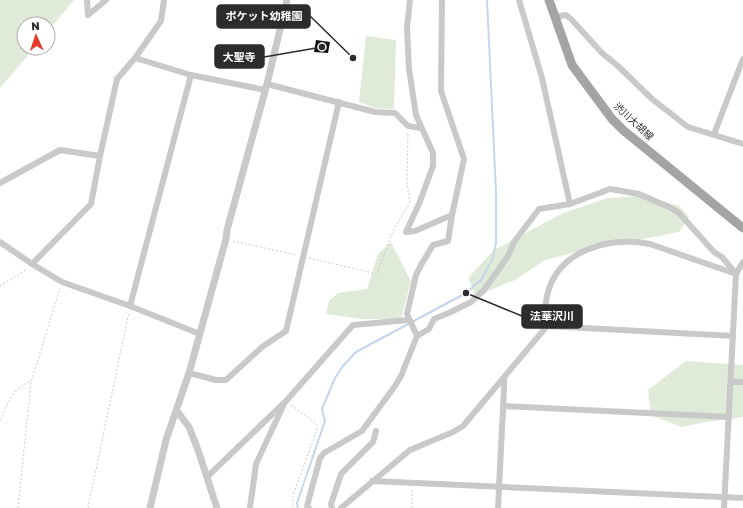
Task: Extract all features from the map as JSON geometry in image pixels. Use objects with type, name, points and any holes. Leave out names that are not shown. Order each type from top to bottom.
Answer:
[{"type":"main road","name":"渋川大胡線","points":[[549,0],[572,65],[612,118],[623,130],[743,228]]},
{"type":"street","points":[[87,0],[88,15],[106,0]]},
{"type":"street","points":[[32,264],[91,204],[117,79],[135,58],[162,21],[164,0]]},
{"type":"street","points":[[150,508],[166,440],[189,373],[226,239],[227,230],[266,87],[287,0]]},
{"type":"street","points":[[410,0],[407,28],[409,69],[416,115],[420,128],[433,152],[433,166],[419,204],[406,232],[415,232],[452,215]]},
{"type":"street","points":[[417,336],[406,314],[416,275],[433,245],[448,241],[464,159],[441,91],[442,0]]},
{"type":"street","points":[[519,0],[542,78],[570,204]]},
{"type":"street","points":[[554,17],[566,15],[602,53],[618,66],[652,99],[688,127],[743,144]]},
{"type":"street","points":[[135,58],[190,76],[266,87],[339,102],[376,112],[394,114],[408,126],[420,128]]},
{"type":"street","points":[[714,134],[743,59]]},
{"type":"street","points":[[130,306],[190,76]]},
{"type":"street","points":[[189,373],[216,380],[226,380],[262,347],[286,331],[339,102]]},
{"type":"street","points":[[0,183],[60,150],[100,156]]},
{"type":"street","points":[[309,508],[307,506],[320,458],[324,453],[362,431],[401,376],[417,336],[428,329],[434,319],[471,302],[484,290],[508,256],[514,242],[539,209],[570,204],[610,189],[639,194],[679,213],[736,274]]},
{"type":"street","points":[[547,326],[545,323],[545,306],[548,292],[558,272],[568,260],[595,246],[614,242],[638,241],[736,274]]},
{"type":"street","points":[[0,242],[62,282],[130,306],[200,334]]},
{"type":"street","points":[[724,508],[736,274],[743,262]]},
{"type":"street","points":[[207,477],[286,401],[352,325],[410,320]]},
{"type":"street","points":[[547,326],[733,336]]},
{"type":"street","points":[[341,508],[410,450],[453,432],[463,426],[547,326]]},
{"type":"street","points":[[498,508],[504,406],[504,378]]},
{"type":"street","points":[[731,382],[743,382]]},
{"type":"street","points":[[250,508],[256,464],[286,401]]},
{"type":"street","points":[[504,406],[729,417]]},
{"type":"street","points":[[176,412],[189,427],[217,508]]},
{"type":"street","points":[[332,508],[331,504],[341,474],[373,442],[376,431]]},
{"type":"street","points":[[372,481],[743,498]]},
{"type":"path","points":[[309,258],[377,274],[393,231],[410,202],[407,182],[408,126]]},
{"type":"path","points":[[226,239],[302,257]]},
{"type":"path","points":[[0,286],[29,268],[32,264]]},
{"type":"path","points":[[18,508],[31,382],[62,282]]},
{"type":"path","points":[[88,508],[130,306]]},
{"type":"path","points":[[0,420],[12,394],[25,384],[31,382]]},
{"type":"path","points":[[286,401],[317,424],[317,430],[294,495],[293,508]]},
{"type":"path","points":[[412,484],[412,508]]},
{"type":"green space","points":[[0,0],[74,0],[56,21],[56,16],[16,16],[16,56],[27,56],[0,88]]},
{"type":"green space","points":[[366,36],[396,40],[394,109],[375,108],[359,102]]},
{"type":"green space","points":[[645,196],[679,206],[689,217],[679,232],[545,260],[515,280],[476,296],[468,278],[494,250],[561,214],[607,198]]},
{"type":"green space","points":[[391,242],[411,281],[401,319],[362,319],[326,314],[329,301],[338,293],[367,289],[378,254]]},
{"type":"green space","points":[[686,361],[743,365],[743,417],[681,427],[651,415],[648,390]]},
{"type":"building","points":[[316,40],[330,42],[328,53],[314,52]]},
{"type":"waterway","points":[[298,508],[297,503],[325,421],[322,409],[335,378],[343,366],[356,352],[466,293],[481,280],[492,260],[496,243],[496,192],[487,0]]},
{"type":"place","name":"大聖寺","points":[[322,47]]},
{"type":"place","name":"ポケット幼稚園","points":[[353,58]]},
{"type":"place","name":"法華沢川","points":[[466,293]]}]
